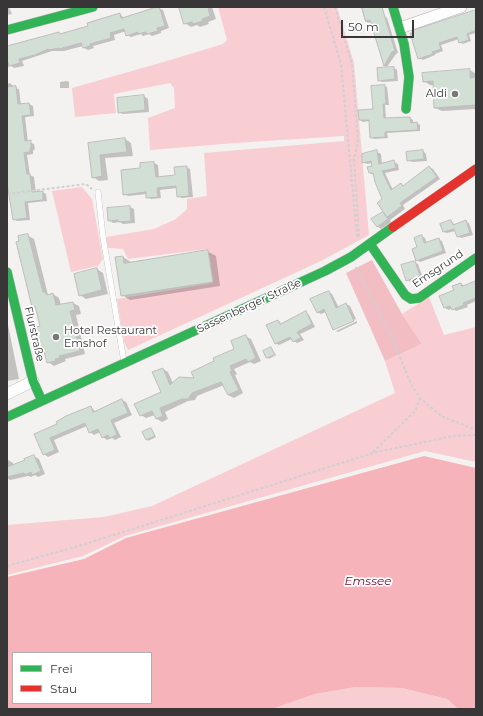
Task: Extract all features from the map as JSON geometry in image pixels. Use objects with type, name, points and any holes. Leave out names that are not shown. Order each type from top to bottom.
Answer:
[{"type":"street","points":[[7,30],[93,7]]},
{"type":"street","points":[[393,7],[404,44],[409,77],[406,108]]},
{"type":"street","points":[[400,28],[461,7]]},
{"type":"street","name":"Sassenberger Straße","points":[[7,417],[325,271],[351,257],[476,169]]},
{"type":"street","name":"Emsgrund","points":[[365,247],[410,299],[418,298],[476,258]]},
{"type":"street","name":"Flurstraße","points":[[7,272],[33,381],[42,401]]},
{"type":"street","points":[[7,394],[33,381]]},
{"type":"lane","points":[[98,192],[103,237],[124,364]]},
{"type":"path","points":[[324,7],[341,64],[357,238],[365,247]]},
{"type":"path","points":[[335,7],[352,64],[358,142],[354,166],[360,238],[365,247]]},
{"type":"path","points":[[7,194],[86,184],[98,192]]},
{"type":"path","points":[[351,257],[391,336],[411,384],[420,398],[441,416],[476,430]]},
{"type":"path","points":[[373,453],[415,411],[420,398]]},
{"type":"path","points":[[7,566],[79,546],[373,453],[452,436],[476,435]]},
{"type":"shaded area","points":[[218,7],[337,7],[354,63],[369,235],[321,261],[128,350],[124,342],[117,299],[213,283],[208,249],[128,259],[123,249],[108,248],[106,237],[154,229],[176,219],[187,209],[187,199],[207,196],[204,153],[344,141],[344,136],[150,150],[148,118],[175,108],[174,88],[170,83],[114,94],[116,113],[75,117],[72,88],[223,44],[227,40]]},
{"type":"shaded area","points":[[82,187],[92,199],[103,259],[98,266],[71,272],[52,191]]},
{"type":"shaded area","points":[[372,260],[402,314],[422,344],[385,361],[346,273]]},
{"type":"shaded area","points":[[429,297],[444,335],[476,327],[476,462],[425,451],[125,536],[83,556],[7,575],[7,525],[104,517],[152,506],[395,393],[385,361],[422,344],[402,314]]},
{"type":"shaded area","points":[[356,687],[402,688],[447,699],[458,709],[272,709],[315,694]]},
{"type":"water","name":"Emssee","points":[[424,456],[476,468],[476,709],[458,709],[447,699],[402,688],[356,687],[315,694],[272,709],[7,709],[7,577],[84,559],[126,538]]},
{"type":"building","points":[[159,7],[165,26],[157,28],[158,31],[147,34],[146,32],[138,34],[138,32],[126,36],[124,29],[110,33],[111,38],[90,44],[90,46],[83,48],[81,43],[59,49],[48,49],[35,55],[19,59],[20,63],[9,66],[7,59],[7,46],[88,26],[87,23],[120,13],[121,18]]},
{"type":"building","points":[[179,7],[208,7],[210,16],[202,19],[203,21],[193,24],[192,22],[184,24]]},
{"type":"building","points":[[362,7],[382,7],[395,51],[392,52],[384,66],[370,20],[366,21]]},
{"type":"building","points":[[476,10],[476,30],[467,34],[469,40],[459,43],[457,37],[439,43],[441,49],[432,52],[433,54],[418,59],[410,33],[413,33],[412,31]]},
{"type":"building","points":[[394,67],[395,79],[378,81],[377,68]]},
{"type":"building","name":"Aldi","points":[[470,69],[470,78],[476,77],[476,105],[434,108],[433,81],[423,82],[422,73]]},
{"type":"building","points":[[385,85],[386,104],[383,104],[384,118],[410,117],[411,123],[417,122],[418,130],[385,132],[385,137],[370,138],[369,120],[359,120],[358,110],[373,109],[371,86]]},
{"type":"building","points":[[16,86],[18,104],[29,103],[31,115],[22,116],[25,141],[31,140],[30,152],[24,153],[27,174],[30,174],[32,192],[43,191],[43,200],[25,202],[27,218],[13,220],[7,183],[7,87]]},
{"type":"building","points":[[144,95],[145,110],[118,113],[117,98]]},
{"type":"building","points":[[125,138],[127,152],[100,155],[102,176],[92,178],[88,143]]},
{"type":"building","points":[[377,150],[379,164],[394,160],[396,168],[382,171],[391,190],[401,183],[403,186],[429,166],[437,177],[400,203],[402,206],[387,217],[377,203],[382,199],[373,173],[369,173],[367,167],[372,166],[371,161],[362,163],[362,154]]},
{"type":"building","points":[[423,150],[424,159],[407,161],[406,152]]},
{"type":"building","points":[[154,162],[156,177],[175,175],[174,167],[187,166],[189,196],[177,197],[176,186],[157,188],[158,197],[146,198],[146,192],[123,195],[121,170],[140,168],[140,163]]},
{"type":"building","points":[[130,206],[131,221],[108,221],[107,208]]},
{"type":"building","points":[[383,212],[388,219],[377,227],[371,219]]},
{"type":"building","points":[[451,220],[453,225],[466,220],[470,233],[457,237],[454,229],[443,232],[440,224]]},
{"type":"building","points":[[28,234],[43,292],[47,295],[53,293],[56,305],[73,302],[75,310],[70,311],[80,351],[59,356],[60,358],[55,359],[56,361],[47,363],[43,347],[38,348],[33,328],[40,326],[35,306],[32,307],[16,242],[19,241],[18,236]]},
{"type":"building","points":[[422,235],[424,243],[439,238],[443,251],[416,261],[412,249],[417,247],[414,238]]},
{"type":"building","points":[[208,250],[213,282],[121,296],[115,257],[123,256],[124,263]]},
{"type":"building","points":[[415,261],[420,276],[406,281],[401,265]]},
{"type":"building","points":[[97,268],[102,290],[79,296],[74,274]]},
{"type":"building","points":[[476,281],[476,298],[463,303],[464,305],[452,310],[450,306],[444,308],[439,296],[454,290],[452,286],[461,283],[462,286]]},
{"type":"building","points":[[329,291],[336,308],[346,303],[354,321],[333,330],[324,309],[317,313],[310,299]]},
{"type":"building","points":[[306,311],[312,324],[297,332],[301,338],[293,342],[290,337],[275,344],[266,325],[278,320],[280,324]]},
{"type":"building","points":[[246,335],[256,358],[248,362],[246,359],[230,366],[232,371],[230,372],[239,390],[228,395],[221,382],[192,393],[188,399],[182,399],[160,408],[163,416],[156,419],[152,411],[140,416],[134,404],[161,392],[152,372],[163,368],[170,385],[179,377],[194,378],[191,372],[214,361],[213,358],[234,349],[231,341]]},
{"type":"building","points":[[271,347],[275,355],[266,358],[263,351]]},
{"type":"building","points":[[122,399],[128,413],[111,420],[117,435],[110,438],[108,435],[102,438],[98,429],[89,433],[85,423],[50,438],[55,450],[43,455],[34,434],[57,424],[56,422],[66,416],[91,406],[93,412]]},
{"type":"building","points":[[151,428],[155,436],[146,440],[142,432]]},
{"type":"building","points":[[34,455],[41,471],[32,475],[31,472],[25,475],[24,473],[7,477],[7,467]]},
{"type":"traffic: fast","points":[[7,30],[93,7]]},
{"type":"traffic: fast","points":[[393,7],[404,44],[409,77],[406,109]]},
{"type":"traffic: fast","points":[[7,417],[325,271],[351,257],[393,227]]},
{"type":"traffic: fast","points":[[370,244],[405,295],[411,299],[419,298],[476,258]]},
{"type":"traffic: fast","points":[[7,272],[33,381],[42,401]]},
{"type":"traffic: jam","points":[[393,227],[476,169]]},
{"type":"place","name":"Aldi","points":[[455,94]]},
{"type":"place","name":"Hotel Restaurant Emshof","points":[[56,337]]}]
